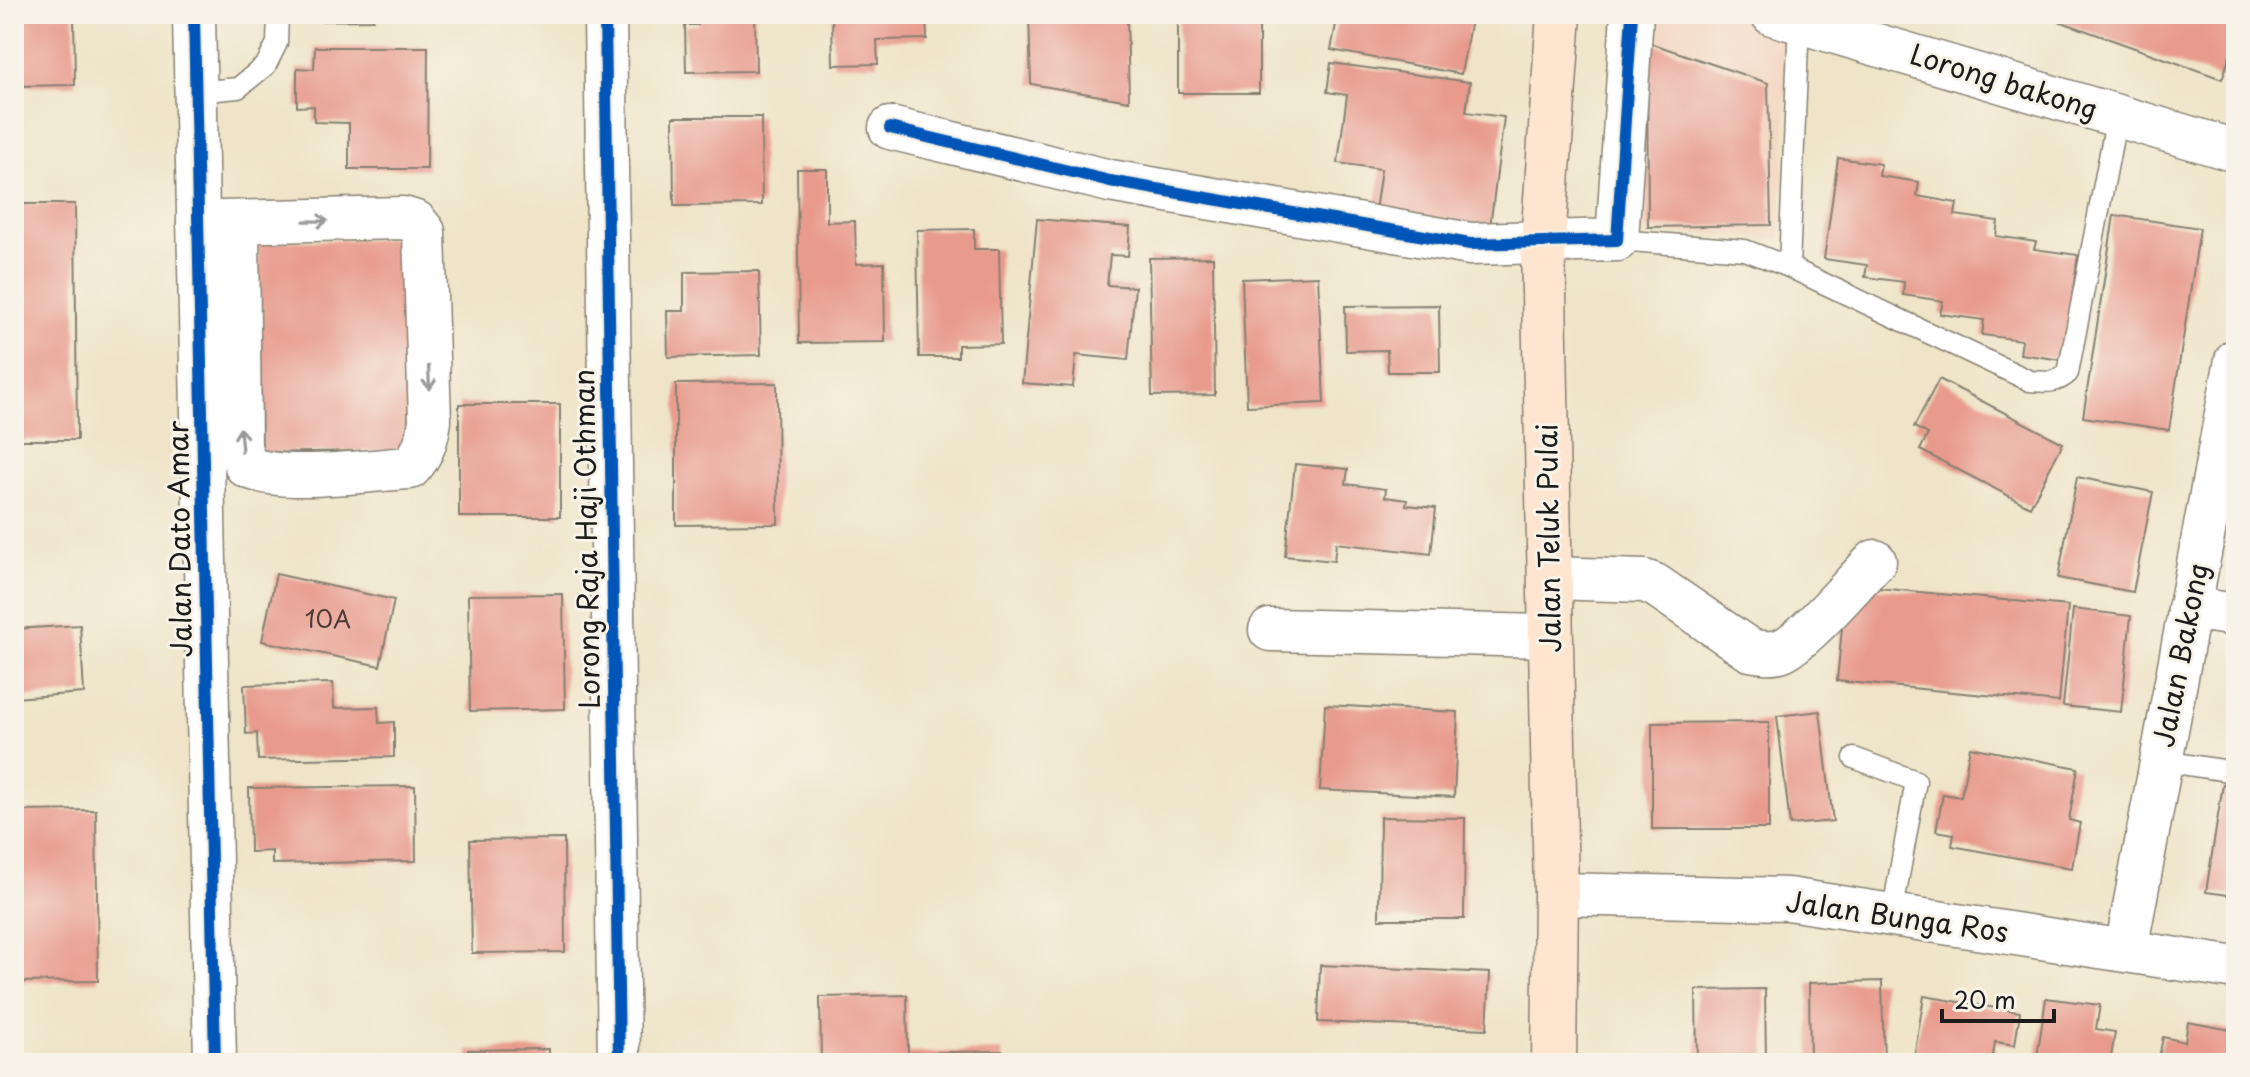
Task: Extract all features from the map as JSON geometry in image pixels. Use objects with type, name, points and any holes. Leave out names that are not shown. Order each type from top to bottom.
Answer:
[{"type":"main road","name":"Jalan Teluk Pulai","points":[[1554,1063],[1556,894],[1543,242],[1559,14]]},
{"type":"street","name":"Jalan Dato Amar","points":[[194,14],[195,92],[218,223],[215,1063]]},
{"type":"street","name":"Lorong Raja Haji Othman","points":[[605,14],[619,1063]]},
{"type":"street","points":[[890,128],[1110,181],[1470,244],[1617,240],[1632,14]]},
{"type":"street","name":"Lorong bakong","points":[[1790,16],[2236,151]]},
{"type":"street","points":[[403,218],[416,222],[424,232],[430,421],[427,441],[410,468],[288,475],[259,473],[246,466],[240,447],[218,223],[403,218]]},
{"type":"street","name":"Jalan Bakong","points":[[2126,950],[2189,608],[2225,479],[2236,360]]},
{"type":"street","points":[[1551,578],[1644,581],[1655,585],[1750,650],[1764,653],[1782,650],[1799,640],[1875,561]]},
{"type":"street","points":[[2189,608],[2236,615]]},
{"type":"street","points":[[1270,630],[1550,636]]},
{"type":"street","name":"Jalan Bunga Ros","points":[[1556,894],[1788,899],[2236,968]]},
{"type":"lane","points":[[195,92],[238,88],[266,65],[277,43],[278,14]]},
{"type":"lane","points":[[1789,267],[1790,16]]},
{"type":"lane","points":[[1617,240],[1745,250],[1789,267],[2030,381],[2050,382],[2062,379],[2068,373],[2117,116]]},
{"type":"lane","points":[[1854,758],[1916,781],[1892,915]]},
{"type":"lane","points":[[2161,761],[2236,772]]},
{"type":"shaded area","points":[[1649,14],[1793,14],[1788,33],[1781,239],[1632,231]]},
{"type":"building","points":[[14,14],[74,14],[75,85],[14,86]]},
{"type":"building","points":[[303,14],[373,14],[373,20],[303,21]]},
{"type":"building","points":[[698,14],[755,14],[756,71],[686,72],[685,25],[698,25]]},
{"type":"building","points":[[832,14],[926,14],[927,39],[877,40],[878,64],[833,65]]},
{"type":"building","points":[[1029,14],[1127,14],[1129,101],[1031,84]]},
{"type":"building","points":[[1178,14],[1259,14],[1259,93],[1178,93]]},
{"type":"building","points":[[1338,14],[1472,14],[1461,74],[1331,50]]},
{"type":"building","points":[[2039,14],[2236,14],[2236,38],[2222,79]]},
{"type":"building","points":[[1647,42],[1768,83],[1771,225],[1648,227]]},
{"type":"building","points":[[315,47],[428,47],[427,169],[349,169],[349,123],[314,122],[314,106],[297,107],[297,68],[314,69]]},
{"type":"building","points":[[1331,63],[1470,82],[1466,112],[1504,117],[1490,227],[1375,211],[1381,169],[1338,163],[1347,95],[1327,92]]},
{"type":"building","points":[[673,117],[761,117],[762,205],[674,206]]},
{"type":"building","points":[[1838,158],[1881,164],[1879,176],[1919,182],[1917,196],[1957,203],[1955,215],[1998,221],[1996,236],[2036,242],[2034,249],[2078,255],[2063,360],[2020,354],[2022,340],[1982,335],[1984,320],[1940,314],[1943,301],[1903,295],[1904,282],[1865,277],[1867,265],[1824,259]]},
{"type":"building","points":[[797,169],[827,169],[827,222],[855,221],[856,264],[884,263],[885,342],[799,343]]},
{"type":"building","points":[[14,204],[75,204],[77,440],[14,440]]},
{"type":"building","points":[[2114,215],[2200,228],[2169,430],[2083,417]]},
{"type":"building","points":[[1037,219],[1130,227],[1128,256],[1110,255],[1107,285],[1135,287],[1128,360],[1076,355],[1073,387],[1022,383]]},
{"type":"building","points":[[974,229],[974,249],[999,249],[1001,344],[958,345],[958,357],[919,357],[917,230]]},
{"type":"building","points":[[405,239],[409,450],[262,453],[258,242]]},
{"type":"building","points":[[1213,257],[1215,395],[1152,396],[1149,258]]},
{"type":"building","points":[[759,271],[761,355],[668,357],[667,311],[684,311],[684,272]]},
{"type":"building","points":[[1318,276],[1324,403],[1247,406],[1242,279]]},
{"type":"building","points":[[1439,305],[1440,372],[1388,372],[1387,350],[1346,351],[1345,306]]},
{"type":"building","points":[[1939,379],[2063,443],[2030,507],[1920,450],[1928,434],[1914,427]]},
{"type":"building","points":[[777,383],[778,524],[676,525],[676,384]]},
{"type":"building","points":[[459,404],[560,404],[560,517],[459,517]]},
{"type":"building","points":[[1295,464],[1348,469],[1346,484],[1386,489],[1385,497],[1407,500],[1406,505],[1436,508],[1431,554],[1336,543],[1334,561],[1285,556]]},
{"type":"building","points":[[2077,477],[2153,492],[2133,592],[2058,578]]},
{"type":"building","points":[[276,574],[394,600],[380,666],[262,641]]},
{"type":"building","points":[[1846,585],[2068,606],[2059,702],[1837,681]]},
{"type":"building","points":[[563,594],[565,709],[470,711],[468,595]]},
{"type":"building","points":[[2073,609],[2131,616],[2121,712],[2063,706]]},
{"type":"building","points":[[80,625],[84,693],[14,698],[14,629]]},
{"type":"building","points":[[333,683],[334,708],[378,707],[379,723],[394,722],[394,757],[258,760],[257,733],[246,734],[244,685]]},
{"type":"building","points":[[1325,705],[1458,712],[1454,797],[1320,790]]},
{"type":"building","points":[[1820,711],[1833,821],[1790,825],[1777,716]]},
{"type":"building","points":[[1769,722],[1769,829],[1652,829],[1652,723]]},
{"type":"building","points":[[1970,747],[2078,768],[2069,820],[2080,823],[2072,868],[1952,846],[1954,834],[1936,831],[1943,794],[1961,797]]},
{"type":"building","points":[[2223,784],[2236,786],[2236,896],[2206,892]]},
{"type":"building","points":[[415,786],[416,861],[272,864],[272,851],[250,852],[249,788]]},
{"type":"building","points":[[96,810],[98,981],[14,982],[14,811]]},
{"type":"building","points":[[1380,817],[1465,818],[1464,919],[1379,919]]},
{"type":"building","points":[[564,839],[565,952],[472,953],[470,840]]},
{"type":"building","points":[[1320,965],[1490,973],[1487,1029],[1318,1022]]},
{"type":"building","points":[[1882,981],[1884,1063],[1810,1063],[1809,983]]},
{"type":"building","points":[[1765,989],[1766,1063],[1697,1063],[1696,990]]},
{"type":"building","points":[[907,995],[908,1053],[1002,1051],[1003,1063],[821,1063],[820,997]]},
{"type":"building","points":[[1924,996],[2020,1012],[2015,1045],[1995,1042],[1992,1063],[1913,1063]]},
{"type":"building","points":[[2046,998],[2100,1005],[2096,1029],[2115,1032],[2110,1063],[2036,1063]]},
{"type":"building","points":[[2188,1022],[2236,1031],[2232,1063],[2158,1063],[2163,1037],[2185,1042]]},
{"type":"building","points":[[549,1049],[549,1063],[468,1063],[468,1050]]},
{"type":"cycle path","points":[[194,14],[215,1063]]},
{"type":"cycle path","points":[[605,14],[619,1063]]},
{"type":"cycle path","points":[[890,128],[1110,181],[1470,244],[1617,240],[1632,14]]}]
